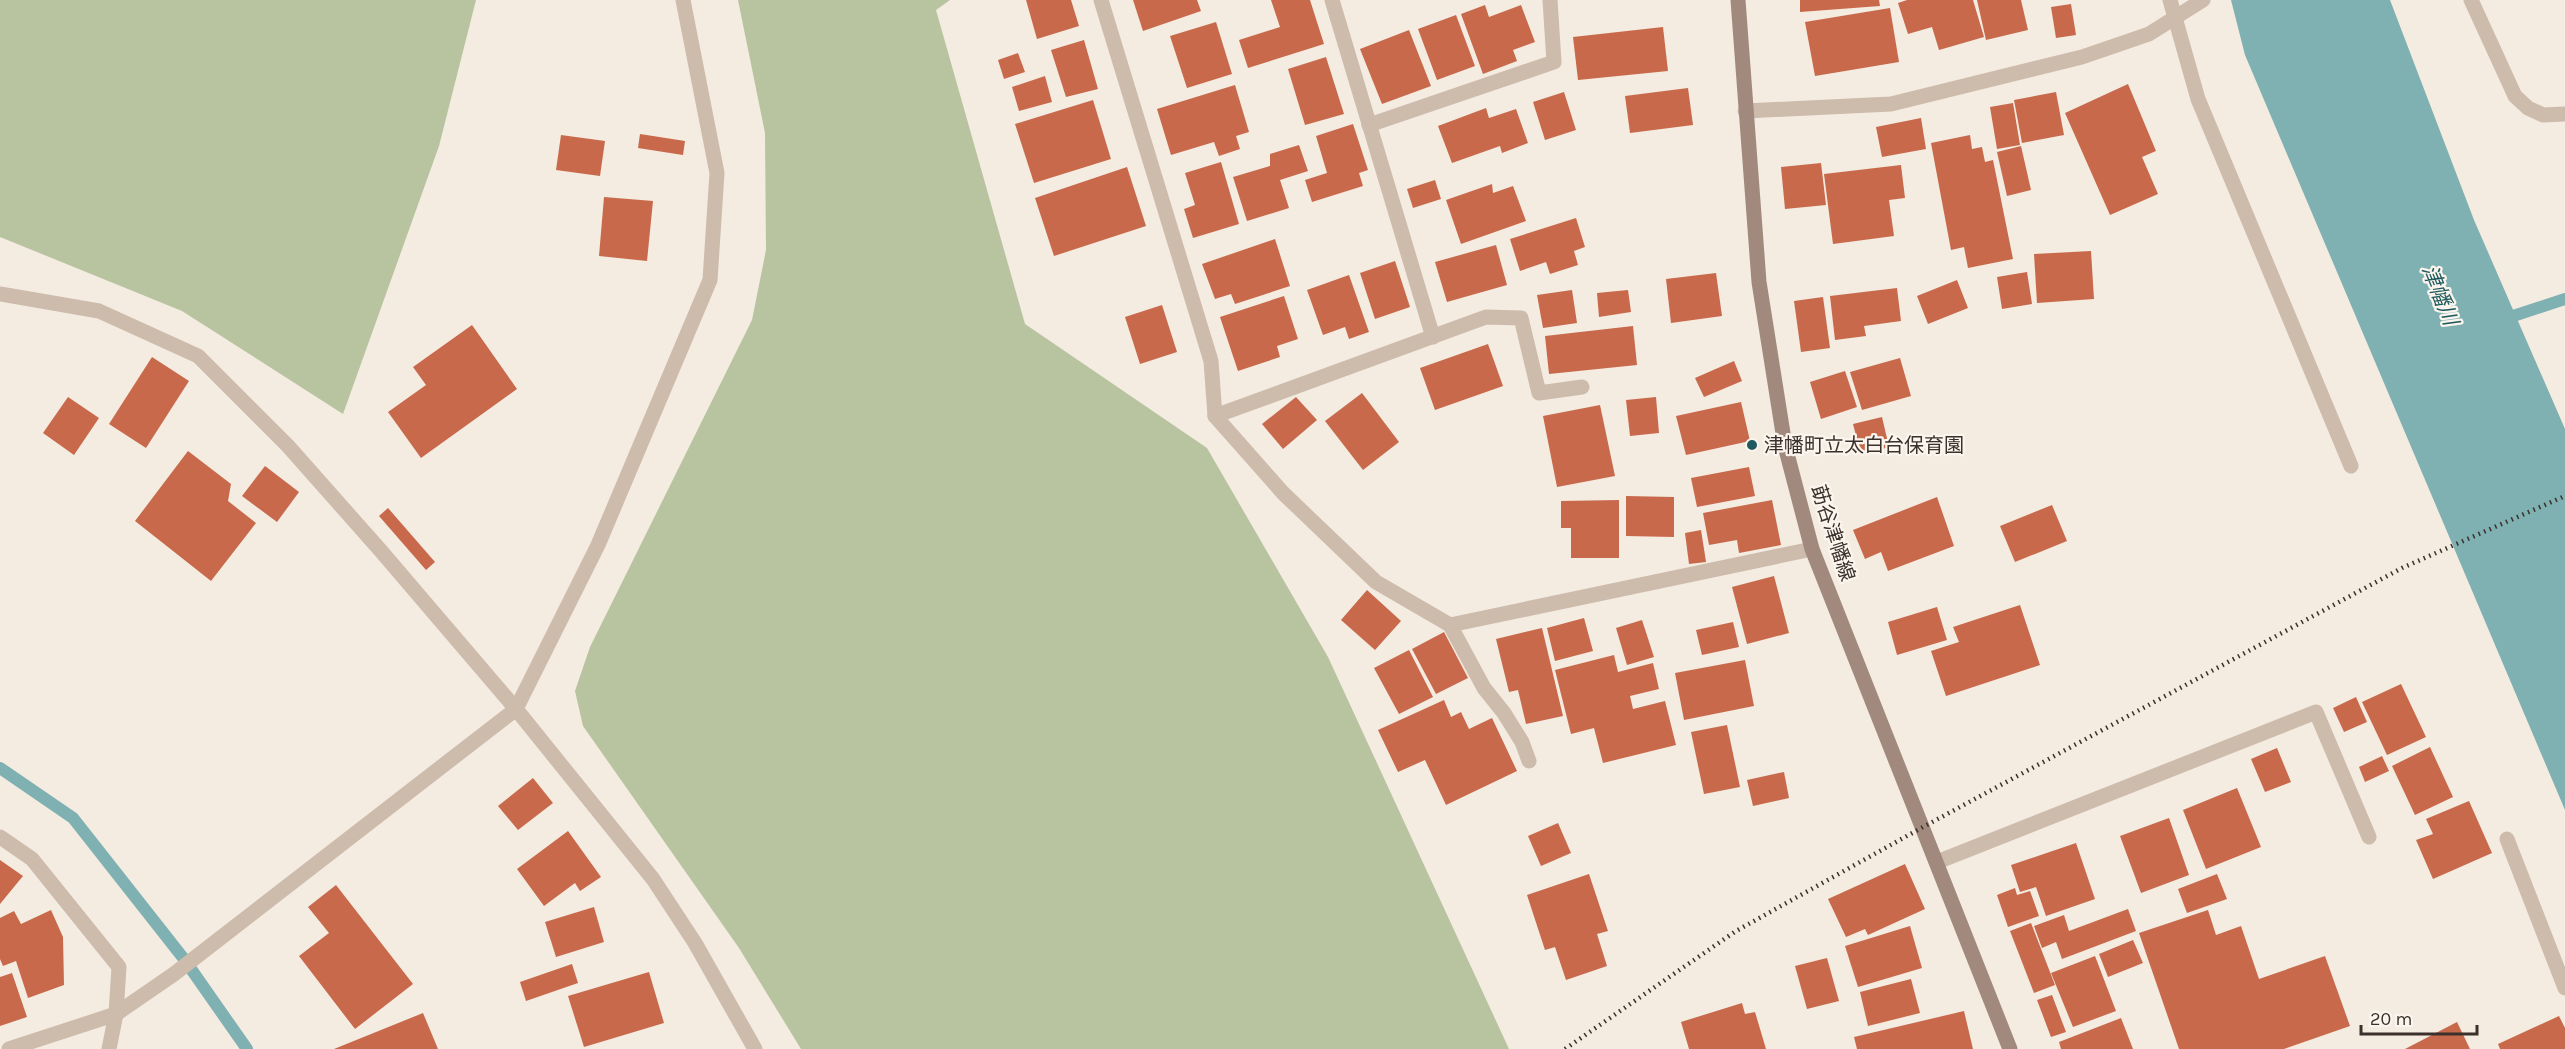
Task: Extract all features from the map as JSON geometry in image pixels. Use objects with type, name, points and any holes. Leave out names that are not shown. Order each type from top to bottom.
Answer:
[{"type":"main road","name":"莇谷津幡線","points":[[1738,0],[1759,282],[1785,446],[1812,549],[2010,1049]]},
{"type":"street","points":[[9,1049],[116,1014],[216,942],[516,709],[598,545],[710,279],[717,173],[683,0]]},
{"type":"street","points":[[1101,0],[1211,362],[1215,417],[1288,498],[1376,582],[1450,625],[1484,688],[1504,713],[1522,742],[1529,761]]},
{"type":"street","points":[[1332,0],[1434,337]]},
{"type":"street","points":[[1369,125],[1554,62],[1550,0]]},
{"type":"street","points":[[2170,0],[2198,99],[2351,466]]},
{"type":"street","points":[[2471,0],[2515,96],[2528,108],[2542,115],[2565,114]]},
{"type":"street","points":[[1745,111],[1891,104],[2082,57],[2149,34],[2198,4]]},
{"type":"street","points":[[0,294],[99,311],[198,356],[288,446],[516,709],[653,879],[695,943],[755,1049]]},
{"type":"street","points":[[1215,417],[1486,317],[1521,318],[1539,393],[1581,387]]},
{"type":"street","points":[[1450,625],[1812,549]]},
{"type":"street","points":[[1937,862],[2316,712],[2369,837]]},
{"type":"street","points":[[0,837],[32,859],[119,967],[116,1014],[109,1049]]},
{"type":"street","points":[[2506,839],[2565,988]]},
{"type":"green space","points":[[0,0],[476,0],[439,146],[343,414],[182,311],[0,237]]},
{"type":"green space","points":[[738,0],[950,0],[936,10],[1025,324],[1207,448],[1328,657],[1509,1049],[801,1049],[739,948],[583,726],[575,691],[590,647],[752,320],[766,250],[765,133]]},
{"type":"water","name":"津幡川","points":[[2231,0],[2390,0],[2474,220],[2565,429],[2565,810],[2245,55]]},
{"type":"building","points":[[1026,0],[1071,0],[1079,26],[1037,39]]},
{"type":"building","points":[[1133,0],[1197,0],[1201,11],[1143,31]]},
{"type":"building","points":[[1271,0],[1310,0],[1324,44],[1248,68],[1239,40],[1280,27]]},
{"type":"building","points":[[1800,0],[1879,0],[1880,6],[1800,12]]},
{"type":"building","points":[[1907,0],[1973,0],[1984,37],[1939,50],[1932,27],[1908,34],[1898,3]]},
{"type":"building","points":[[1977,0],[2021,0],[2028,30],[1986,40]]},
{"type":"building","points":[[2071,4],[2076,35],[2056,38],[2051,7]]},
{"type":"building","points":[[1485,5],[1489,17],[1521,5],[1535,42],[1513,50],[1517,61],[1483,74],[1461,14]]},
{"type":"building","points":[[1890,8],[1899,62],[1815,76],[1805,22]]},
{"type":"building","points":[[1456,15],[1475,66],[1437,80],[1418,29]]},
{"type":"building","points":[[1216,22],[1232,74],[1187,88],[1170,36]]},
{"type":"building","points":[[1663,27],[1668,71],[1578,80],[1573,37]]},
{"type":"building","points":[[1409,30],[1431,86],[1382,104],[1360,49]]},
{"type":"building","points":[[1084,40],[1098,89],[1066,97],[1051,50]]},
{"type":"building","points":[[1018,53],[1025,72],[1004,79],[998,60]]},
{"type":"building","points":[[1326,57],[1344,114],[1305,125],[1288,69]]},
{"type":"building","points":[[1045,76],[1052,102],[1019,111],[1012,87]]},
{"type":"building","points":[[2128,84],[2156,151],[2142,157],[2158,194],[2110,215],[2065,113]]},
{"type":"building","points":[[1235,85],[1249,132],[1236,136],[1240,149],[1219,156],[1214,142],[1171,155],[1157,109]]},
{"type":"building","points":[[1688,88],[1693,125],[1630,133],[1625,96]]},
{"type":"building","points":[[1564,92],[1576,130],[1545,140],[1533,102]]},
{"type":"building","points":[[2056,92],[2064,135],[2022,143],[2014,100]]},
{"type":"building","points":[[1093,100],[1111,159],[1034,183],[1015,124]]},
{"type":"building","points":[[2013,103],[2020,145],[1997,149],[1990,107]]},
{"type":"building","points":[[1486,108],[1489,118],[1516,109],[1528,143],[1502,153],[1500,146],[1452,163],[1438,126]]},
{"type":"building","points":[[1921,118],[1926,149],[1882,157],[1876,127]]},
{"type":"building","points":[[1353,124],[1368,170],[1359,173],[1363,186],[1312,202],[1305,180],[1327,173],[1316,136]]},
{"type":"building","points":[[640,134],[685,141],[683,155],[638,148]]},
{"type":"building","points":[[561,135],[605,141],[600,176],[556,170]]},
{"type":"building","points":[[1970,135],[1972,149],[1982,147],[1985,162],[1993,160],[2013,259],[1968,268],[1964,247],[1951,250],[1931,143]]},
{"type":"building","points":[[1299,145],[1308,171],[1280,180],[1289,208],[1247,221],[1233,177],[1270,166],[1270,154]]},
{"type":"building","points":[[2021,146],[2031,190],[2007,196],[1997,152]]},
{"type":"building","points":[[1221,162],[1239,224],[1193,238],[1184,209],[1195,205],[1185,173]]},
{"type":"building","points":[[1821,163],[1826,205],[1785,209],[1781,167]]},
{"type":"building","points":[[1901,165],[1905,198],[1889,200],[1894,236],[1833,244],[1824,174]]},
{"type":"building","points":[[1127,167],[1146,226],[1054,256],[1035,198]]},
{"type":"building","points":[[1435,180],[1441,199],[1413,208],[1407,189]]},
{"type":"building","points":[[1492,184],[1493,193],[1513,186],[1526,221],[1461,244],[1446,200]]},
{"type":"building","points":[[604,197],[653,201],[647,261],[599,256]]},
{"type":"building","points":[[1576,218],[1585,247],[1574,251],[1578,265],[1550,274],[1546,262],[1520,271],[1510,239]]},
{"type":"building","points":[[1275,239],[1290,286],[1235,304],[1231,294],[1215,299],[1202,264]]},
{"type":"building","points":[[1496,245],[1507,285],[1447,302],[1435,262]]},
{"type":"building","points":[[2091,251],[2094,299],[2037,303],[2034,254]]},
{"type":"building","points":[[1395,261],[1410,307],[1375,319],[1360,273]]},
{"type":"building","points":[[2027,272],[2032,304],[2002,309],[1997,277]]},
{"type":"building","points":[[1716,273],[1722,316],[1671,323],[1666,279]]},
{"type":"building","points":[[1349,275],[1369,332],[1349,339],[1345,327],[1323,335],[1307,290]]},
{"type":"building","points":[[1957,280],[1968,308],[1928,324],[1917,296]]},
{"type":"building","points":[[1897,288],[1901,321],[1864,326],[1866,336],[1835,340],[1830,296]]},
{"type":"building","points":[[1572,290],[1577,323],[1543,328],[1537,295]]},
{"type":"building","points":[[1628,290],[1631,312],[1599,317],[1597,293]]},
{"type":"building","points":[[1284,296],[1298,339],[1277,346],[1280,357],[1238,371],[1220,317]]},
{"type":"building","points":[[1823,297],[1830,348],[1801,352],[1794,301]]},
{"type":"building","points":[[1162,305],[1177,352],[1140,364],[1125,317]]},
{"type":"building","points":[[472,325],[517,389],[421,458],[388,412],[426,385],[413,367]]},
{"type":"building","points":[[1633,326],[1637,365],[1549,374],[1545,336]]},
{"type":"building","points":[[1488,344],[1503,386],[1435,410],[1420,368]]},
{"type":"building","points":[[152,357],[189,381],[146,448],[109,424]]},
{"type":"building","points":[[1900,358],[1911,396],[1862,410],[1850,372]]},
{"type":"building","points":[[1734,361],[1742,381],[1704,397],[1695,378]]},
{"type":"building","points":[[1845,371],[1857,407],[1821,419],[1810,382]]},
{"type":"building","points":[[1362,393],[1399,442],[1363,470],[1325,421]]},
{"type":"building","points":[[68,397],[99,418],[74,455],[43,433]]},
{"type":"building","points":[[1296,397],[1317,420],[1283,449],[1262,424]]},
{"type":"building","points":[[1656,397],[1659,433],[1630,436],[1626,400]]},
{"type":"building","points":[[1741,402],[1750,441],[1686,455],[1676,416]]},
{"type":"building","points":[[1600,405],[1615,476],[1557,487],[1543,416]]},
{"type":"building","points":[[1882,417],[1889,447],[1861,455],[1853,424]]},
{"type":"building","points":[[188,451],[231,484],[228,501],[256,523],[211,581],[135,521]]},
{"type":"building","points":[[265,466],[299,492],[277,522],[242,496]]},
{"type":"building","points":[[1749,467],[1755,496],[1697,507],[1691,478]]},
{"type":"building","points":[[1626,496],[1674,497],[1674,537],[1626,536]]},
{"type":"building","points":[[1937,497],[1954,546],[1888,571],[1881,552],[1865,559],[1853,530]]},
{"type":"building","points":[[1619,500],[1619,558],[1571,558],[1571,528],[1561,528],[1561,501]]},
{"type":"building","points":[[1772,500],[1781,545],[1739,553],[1737,540],[1709,545],[1703,513]]},
{"type":"building","points":[[2052,505],[2067,541],[2015,562],[2000,526]]},
{"type":"building","points":[[388,508],[435,562],[426,570],[379,516]]},
{"type":"building","points":[[1701,530],[1706,562],[1689,564],[1685,533]]},
{"type":"building","points":[[1774,576],[1789,633],[1747,644],[1732,587]]},
{"type":"building","points":[[1367,590],[1401,621],[1375,650],[1341,620]]},
{"type":"building","points":[[2020,605],[2040,665],[1946,696],[1931,651],[1959,642],[1953,627]]},
{"type":"building","points":[[1937,607],[1947,640],[1897,655],[1888,622]]},
{"type":"building","points":[[1584,618],[1593,651],[1555,661],[1547,628]]},
{"type":"building","points":[[1642,620],[1654,657],[1627,665],[1616,628]]},
{"type":"building","points":[[1733,622],[1739,647],[1702,655],[1696,630]]},
{"type":"building","points":[[1542,628],[1563,716],[1526,724],[1518,690],[1509,692],[1496,639]]},
{"type":"building","points":[[1444,632],[1468,678],[1436,694],[1412,649]]},
{"type":"building","points":[[1409,650],[1433,697],[1399,714],[1374,668]]},
{"type":"building","points":[[1614,655],[1618,672],[1653,663],[1659,689],[1630,696],[1633,709],[1665,701],[1676,745],[1603,763],[1594,728],[1571,734],[1555,670]]},
{"type":"building","points":[[1745,660],[1754,706],[1684,720],[1675,673]]},
{"type":"building","points":[[2401,684],[2426,737],[2387,755],[2362,702]]},
{"type":"building","points":[[2356,697],[2367,722],[2344,732],[2333,708]]},
{"type":"building","points":[[1444,700],[1451,717],[1461,712],[1469,729],[1492,718],[1517,771],[1446,805],[1425,760],[1398,772],[1378,730]]},
{"type":"building","points":[[1727,725],[1740,787],[1704,794],[1691,732]]},
{"type":"building","points":[[2430,747],[2453,797],[2415,815],[2392,766]]},
{"type":"building","points":[[2277,748],[2291,782],[2265,792],[2251,759]]},
{"type":"building","points":[[2382,756],[2389,771],[2365,782],[2359,767]]},
{"type":"building","points":[[1784,772],[1789,798],[1753,806],[1747,780]]},
{"type":"building","points":[[533,778],[553,803],[518,830],[498,806]]},
{"type":"building","points":[[2237,788],[2261,847],[2206,869],[2183,810]]},
{"type":"building","points":[[2469,801],[2492,853],[2433,879],[2416,840],[2433,834],[2426,819]]},
{"type":"building","points":[[2169,818],[2189,875],[2141,893],[2120,836]]},
{"type":"building","points":[[1558,823],[1571,853],[1541,866],[1528,836]]},
{"type":"building","points":[[568,831],[601,877],[580,891],[575,883],[544,906],[517,869]]},
{"type":"building","points":[[2076,843],[2095,899],[2046,916],[2036,887],[2020,892],[2011,865]]},
{"type":"building","points":[[0,860],[23,876],[0,904]]},
{"type":"building","points":[[1905,864],[1925,909],[1868,935],[1865,929],[1846,937],[1828,899]]},
{"type":"building","points":[[1589,874],[1608,931],[1597,934],[1607,966],[1566,980],[1555,947],[1545,950],[1527,895]]},
{"type":"building","points":[[2217,874],[2227,899],[2187,913],[2178,889]]},
{"type":"building","points":[[336,885],[413,984],[355,1029],[299,956],[329,933],[308,907]]},
{"type":"building","points":[[2015,888],[2017,895],[2030,891],[2039,916],[2008,927],[1997,895]]},
{"type":"building","points":[[594,907],[604,942],[556,957],[545,922]]},
{"type":"building","points":[[2128,909],[2136,931],[2062,959],[2056,942],[2042,948],[2034,926],[2064,915],[2069,931]]},
{"type":"building","points":[[51,910],[63,937],[64,985],[28,998],[16,961],[3,966],[0,959],[0,918],[14,911],[21,924]]},
{"type":"building","points":[[2208,910],[2216,935],[2241,926],[2259,979],[2325,956],[2350,1026],[2284,1049],[2179,1049],[2139,933]]},
{"type":"building","points":[[2031,923],[2055,985],[2034,993],[2010,931]]},
{"type":"building","points":[[1910,926],[1922,968],[1858,987],[1845,946]]},
{"type":"building","points":[[2133,940],[2143,963],[2108,977],[2099,954]]},
{"type":"building","points":[[2095,956],[2116,1011],[2073,1027],[2051,973]]},
{"type":"building","points":[[1827,958],[1839,1001],[1807,1009],[1795,966]]},
{"type":"building","points":[[572,964],[578,983],[526,1001],[520,982]]},
{"type":"building","points":[[649,972],[664,1023],[584,1047],[568,996]]},
{"type":"building","points":[[12,973],[27,1017],[0,1026],[0,977]]},
{"type":"building","points":[[1911,979],[1920,1013],[1868,1026],[1860,992]]},
{"type":"building","points":[[2052,995],[2066,1032],[2051,1037],[2037,1000]]},
{"type":"building","points":[[1742,1003],[1745,1014],[1755,1012],[1766,1049],[1689,1049],[1681,1022]]},
{"type":"building","points":[[1964,1011],[1973,1049],[1857,1049],[1854,1037]]},
{"type":"building","points":[[423,1013],[438,1049],[334,1049]]},
{"type":"building","points":[[2559,1016],[2565,1028],[2565,1049],[2500,1049],[2498,1044]]},
{"type":"building","points":[[2121,1018],[2133,1049],[2061,1049],[2059,1042]]},
{"type":"building","points":[[2457,1022],[2470,1049],[2405,1049]]},
{"type":"waterway","points":[[2501,320],[2565,299]]},
{"type":"waterway","points":[[0,768],[73,818],[184,959],[247,1049]]},
{"type":"railway","points":[[1565,1049],[1736,931],[1923,827],[2402,568],[2565,496]]},
{"type":"place","name":"津幡町立太白台保育園","points":[[1752,445]]}]
